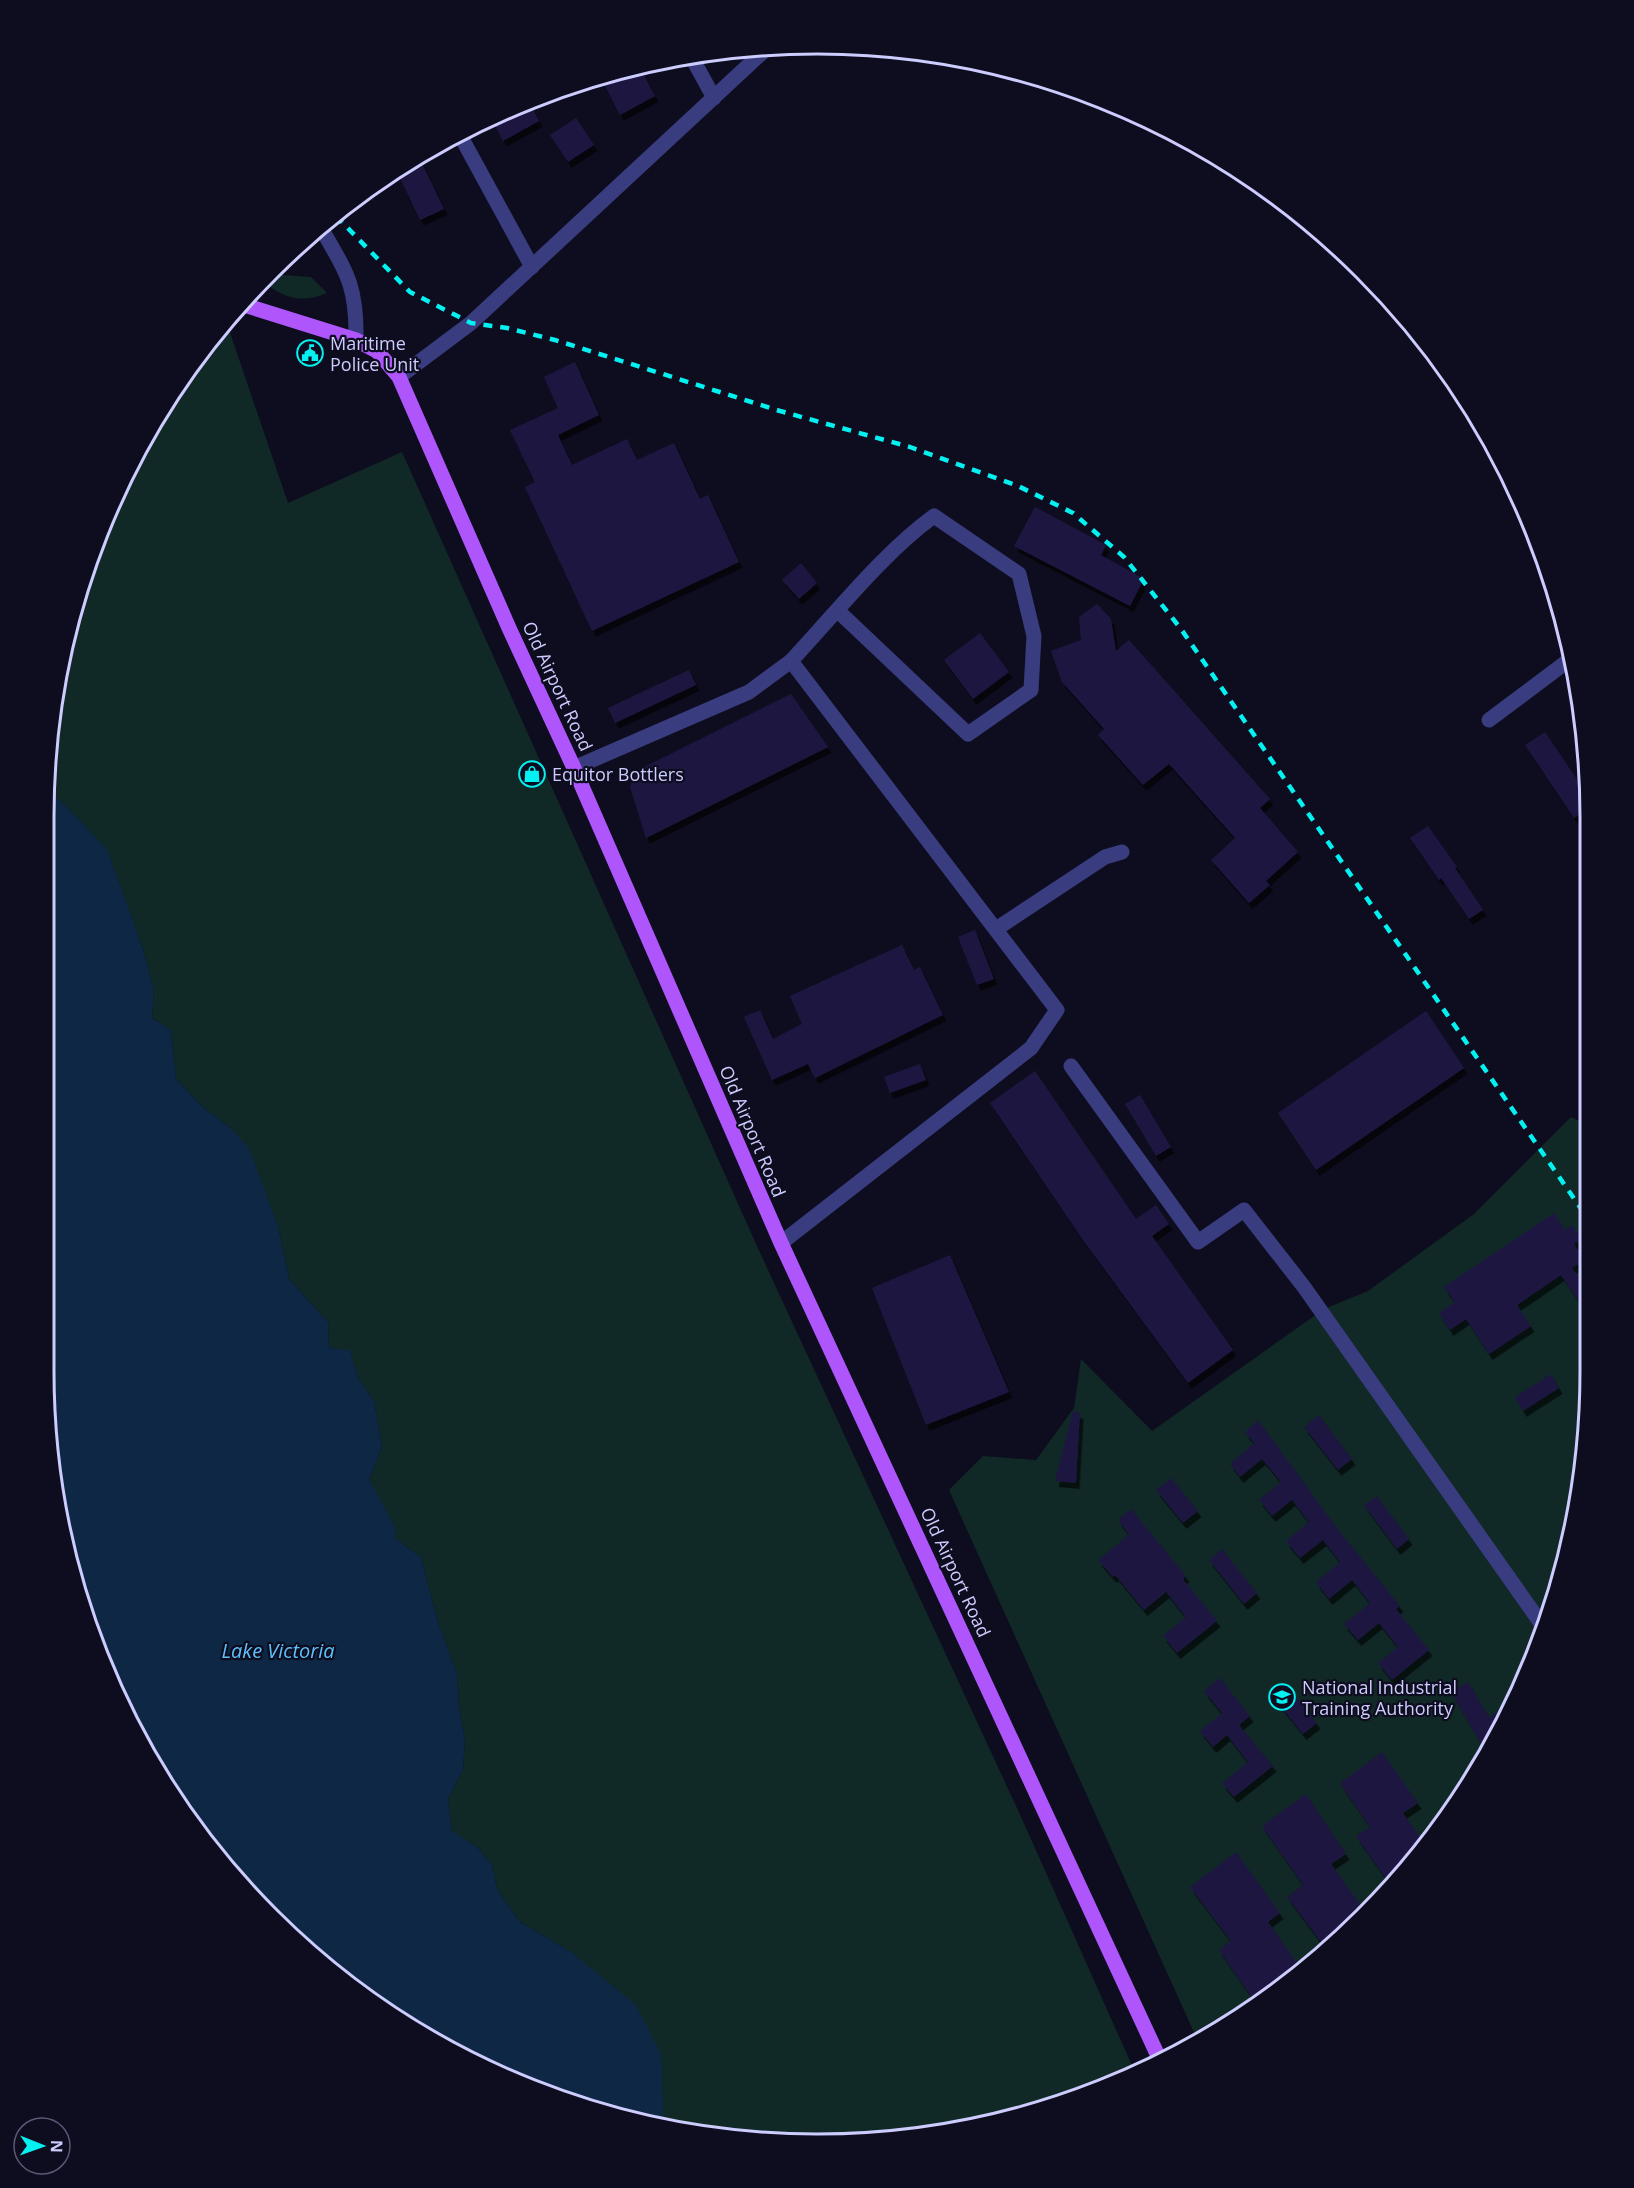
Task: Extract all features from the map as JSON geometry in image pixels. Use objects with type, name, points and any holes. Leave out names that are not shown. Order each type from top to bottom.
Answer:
[{"type":"main road","name":"Old Airport Road","points":[[250,307],[356,340],[377,351],[399,377],[509,628],[574,768],[781,1243],[1157,2053]]},
{"type":"street","points":[[399,377],[471,322],[758,57]]},
{"type":"street","points":[[696,64],[714,98]]},
{"type":"street","points":[[464,142],[532,267]]},
{"type":"street","points":[[325,235],[347,274],[357,304],[356,340]]},
{"type":"street","points":[[574,768],[749,692],[791,661],[912,532],[934,516],[1019,574],[1034,636],[1031,690],[968,734],[838,611]]},
{"type":"street","points":[[781,1243],[1031,1048],[1058,1010],[791,661]]},
{"type":"street","points":[[1489,720],[1564,664]]},
{"type":"street","points":[[996,929],[1105,857],[1122,852]]},
{"type":"street","points":[[1071,1066],[1198,1242],[1244,1210],[1304,1287],[1539,1620]]},
{"type":"green space","points":[[284,271],[283,275],[311,277],[327,293],[300,298],[277,291],[269,286]]},
{"type":"green space","points":[[229,331],[288,503],[402,452],[756,1244],[1022,1819],[1132,2065],[1062,2094],[1014,2108],[917,2127],[817,2134],[717,2127],[661,2117],[571,1952],[519,1921],[497,1889],[492,1864],[476,1846],[452,1832],[448,1799],[463,1770],[465,1739],[459,1708],[457,1674],[437,1619],[421,1557],[396,1539],[369,1480],[382,1447],[374,1401],[358,1378],[350,1351],[329,1348],[328,1322],[289,1279],[278,1226],[231,1128],[205,1109],[176,1079],[171,1030],[152,1018],[154,990],[143,949],[107,850],[55,797],[61,717],[69,668],[94,572],[112,525],[156,435],[183,393]]},
{"type":"green space","name":"National Industrial Training Authority","points":[[1571,1117],[1580,1121],[1578,1421],[1565,1520],[1540,1616],[1522,1663],[1478,1753],[1451,1795],[1391,1874],[1357,1911],[1320,1945],[1241,2005],[1195,2034],[949,1490],[983,1456],[1036,1460],[1074,1408],[1081,1359],[1152,1431],[1324,1309],[1368,1291],[1474,1214]]},
{"type":"water","name":"Lake Victoria","points":[[55,797],[107,849],[143,949],[154,990],[152,1018],[171,1030],[176,1079],[205,1109],[231,1128],[249,1148],[278,1226],[289,1279],[328,1322],[329,1348],[350,1350],[358,1378],[374,1401],[382,1447],[369,1480],[395,1526],[396,1539],[421,1557],[437,1619],[457,1674],[459,1708],[465,1739],[463,1770],[448,1799],[452,1831],[476,1846],[492,1864],[497,1889],[519,1921],[571,1952],[636,2005],[661,2054],[664,2118],[572,2094],[525,2076],[435,2032],[393,2005],[314,1945],[277,1911],[243,1874],[183,1795],[156,1753],[133,1708],[94,1616],[80,1568],[61,1471],[56,1421],[54,1371]]},
{"type":"building","points":[[644,75],[655,96],[620,115],[604,85]]},
{"type":"building","points":[[533,109],[539,121],[503,141],[495,126]]},
{"type":"building","points":[[576,118],[594,145],[568,162],[550,135]]},
{"type":"building","points":[[423,164],[444,209],[420,220],[400,178]]},
{"type":"building","points":[[575,362],[599,415],[558,435],[572,465],[627,439],[637,460],[674,443],[700,499],[708,495],[739,562],[592,631],[525,487],[535,482],[510,430],[558,408],[544,377]]},
{"type":"building","points":[[1035,507],[1106,545],[1101,555],[1144,579],[1130,606],[1014,546]]},
{"type":"building","points":[[801,563],[817,583],[799,599],[782,580]]},
{"type":"building","points":[[1097,604],[1111,619],[1116,651],[1129,640],[1270,799],[1260,808],[1298,852],[1266,881],[1270,885],[1249,903],[1211,860],[1235,838],[1169,764],[1143,785],[1098,735],[1104,729],[1062,682],[1051,651],[1081,640],[1079,617]]},
{"type":"building","points":[[980,633],[1009,672],[973,699],[944,660]]},
{"type":"building","points":[[689,670],[696,685],[615,723],[608,708]]},
{"type":"building","points":[[791,694],[828,747],[646,838],[630,787],[636,771]]},
{"type":"building","points":[[1545,732],[1579,782],[1580,814],[1574,818],[1525,745]]},
{"type":"building","points":[[1428,826],[1457,867],[1455,868],[1483,910],[1469,919],[1410,838]]},
{"type":"building","points":[[975,930],[994,979],[977,985],[958,937]]},
{"type":"building","points":[[902,945],[914,970],[920,967],[943,1015],[815,1078],[808,1064],[772,1080],[744,1017],[760,1010],[773,1039],[802,1024],[790,996]]},
{"type":"building","points":[[1426,1011],[1464,1068],[1316,1170],[1278,1113]]},
{"type":"building","points":[[920,1064],[926,1080],[890,1093],[884,1077]]},
{"type":"building","points":[[1035,1071],[1136,1219],[1156,1205],[1169,1224],[1152,1236],[1233,1350],[1188,1383],[1083,1240],[990,1103]]},
{"type":"building","points":[[1140,1095],[1171,1147],[1156,1156],[1125,1104]]},
{"type":"building","points":[[1554,1213],[1565,1230],[1572,1225],[1580,1238],[1574,1244],[1580,1254],[1580,1263],[1572,1268],[1580,1279],[1580,1303],[1561,1275],[1517,1305],[1531,1326],[1489,1354],[1466,1319],[1450,1330],[1439,1313],[1455,1302],[1444,1287]]},
{"type":"building","points":[[950,1255],[1009,1392],[926,1425],[872,1288]]},
{"type":"building","points":[[1551,1374],[1559,1388],[1523,1411],[1515,1397]]},
{"type":"building","points":[[1073,1411],[1080,1413],[1076,1483],[1055,1481]]},
{"type":"building","points":[[1319,1415],[1352,1459],[1338,1470],[1304,1427]]},
{"type":"building","points":[[1258,1420],[1337,1528],[1400,1606],[1396,1609],[1429,1650],[1392,1680],[1378,1663],[1398,1647],[1379,1623],[1358,1640],[1344,1624],[1370,1603],[1352,1580],[1329,1599],[1316,1582],[1340,1562],[1323,1540],[1300,1558],[1286,1541],[1309,1522],[1292,1500],[1272,1516],[1259,1500],[1281,1482],[1262,1459],[1240,1477],[1230,1464],[1254,1443],[1245,1432]]},
{"type":"building","points":[[1171,1478],[1198,1511],[1183,1523],[1156,1490]]},
{"type":"building","points":[[1377,1496],[1409,1539],[1397,1549],[1364,1505]]},
{"type":"building","points":[[1131,1509],[1186,1576],[1183,1579],[1217,1621],[1177,1653],[1163,1636],[1186,1617],[1166,1592],[1144,1610],[1115,1575],[1113,1577],[1098,1560],[1129,1535],[1118,1520]]},
{"type":"building","points":[[1222,1549],[1257,1593],[1244,1604],[1209,1560]]},
{"type":"building","points":[[1220,1678],[1250,1716],[1239,1725],[1273,1766],[1234,1797],[1222,1783],[1248,1762],[1227,1735],[1213,1747],[1200,1731],[1222,1713],[1204,1691]]},
{"type":"building","points":[[1468,1682],[1489,1717],[1500,1710],[1482,1745],[1451,1692]]},
{"type":"building","points":[[1289,1688],[1317,1723],[1303,1734],[1275,1699]]},
{"type":"building","points":[[1382,1752],[1418,1803],[1403,1813],[1420,1837],[1386,1879],[1356,1836],[1370,1827],[1340,1783]]},
{"type":"building","points":[[1306,1794],[1346,1854],[1331,1864],[1361,1906],[1322,1943],[1287,1897],[1303,1885],[1262,1826]]},
{"type":"building","points":[[1236,1852],[1280,1913],[1268,1922],[1297,1963],[1252,1997],[1219,1950],[1231,1941],[1190,1887]]},
{"type":"railway","points":[[341,221],[410,292],[471,323],[507,328],[555,340],[780,411],[910,447],[1018,486],[1073,513],[1124,557],[1181,629],[1580,1207]]},
{"type":"place","name":"Maritime Police Unit","points":[[310,353]]},
{"type":"place","name":"Equitor Bottlers","points":[[532,774]]},
{"type":"place","name":"National Industrial Training Authority","points":[[1282,1697]]}]
